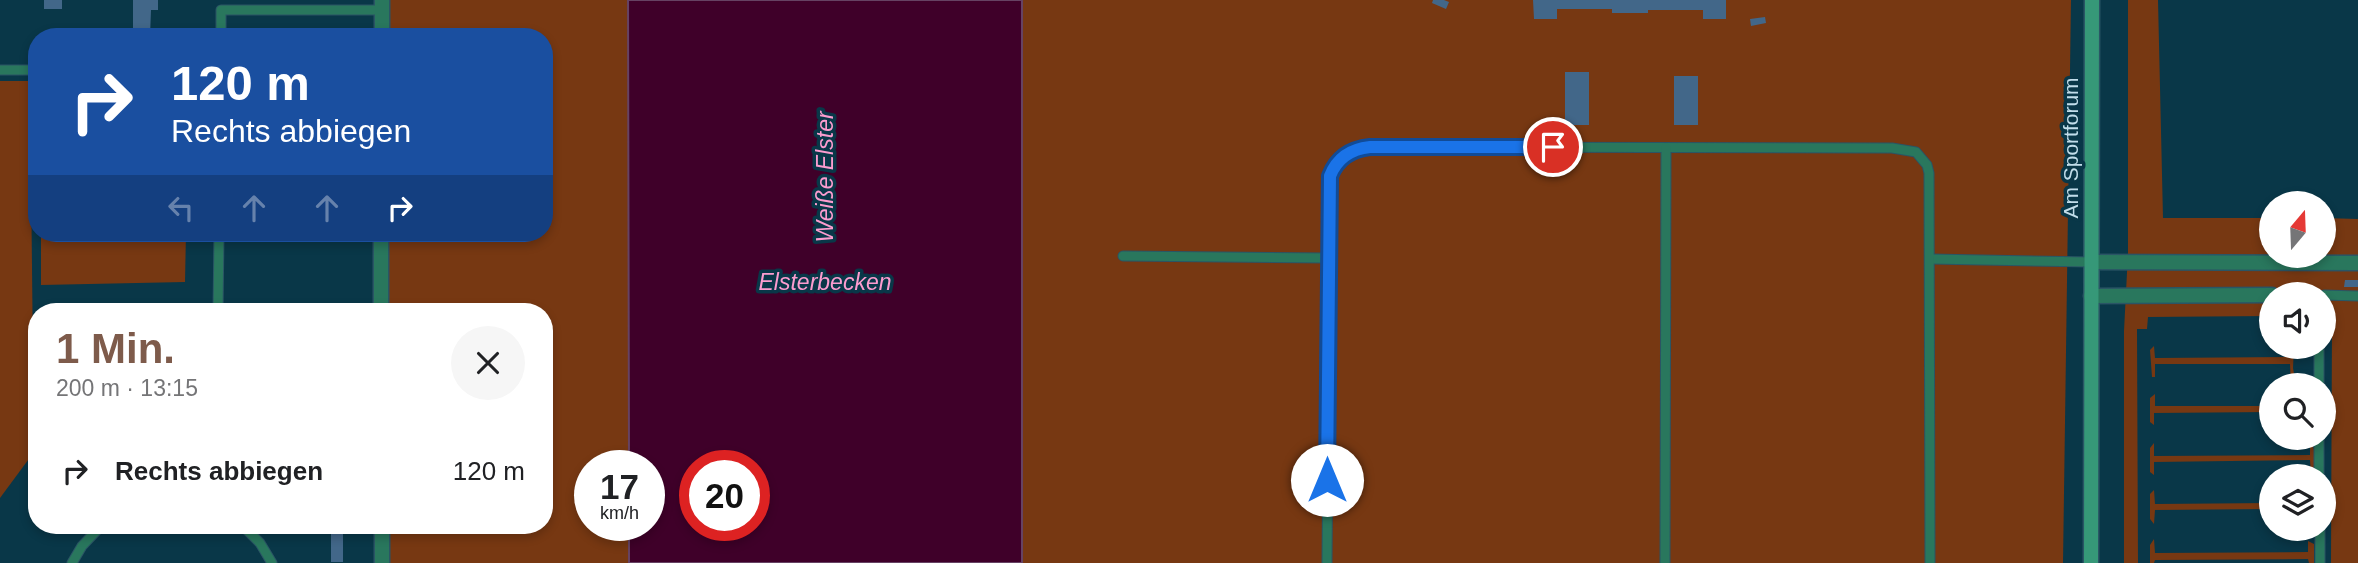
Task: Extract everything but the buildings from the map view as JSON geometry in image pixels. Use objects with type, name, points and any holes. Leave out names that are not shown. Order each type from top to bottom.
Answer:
[{"type":"main road","name":"Am Sportforum","points":[[2091,563],[2092,0]]},
{"type":"street","points":[[382,5],[382,28]]},
{"type":"street","points":[[381,242],[381,303]]},
{"type":"street","points":[[2091,262],[2358,263]]},
{"type":"street","points":[[2091,296],[2259,295]]},
{"type":"street","points":[[382,534],[382,563]]},
{"type":"lane","points":[[221,28],[221,5],[382,5]]},
{"type":"lane","points":[[0,70],[28,71]]},
{"type":"lane","points":[[1327,563],[1330,176],[1342,158],[1360,148],[1892,148],[1916,152],[1923,158],[1929,173],[1930,563]]},
{"type":"lane","points":[[1665,563],[1666,148]]},
{"type":"lane","points":[[218,303],[219,242]]},
{"type":"lane","points":[[1123,256],[1329,258]]},
{"type":"lane","points":[[1931,259],[2091,262]]},
{"type":"lane","points":[[2336,295],[2358,296]]},
{"type":"lane","points":[[72,563],[93,534]]},
{"type":"lane","points":[[251,534],[272,563]]},
{"type":"lane","points":[[2320,541],[2320,563]]},
{"type":"shaded area","points":[[383,0],[628,0],[629,450],[574,450],[574,541],[629,541],[629,563],[382,563],[382,534],[553,534],[553,303],[383,303],[383,242],[553,242],[553,28],[383,28]]},
{"type":"shaded area","points":[[1022,0],[2071,0],[2063,563],[1022,563]]},
{"type":"shaded area","points":[[2128,0],[2158,0],[2163,218],[2259,218],[2259,268],[2336,268],[2336,218],[2358,219],[2358,563],[2331,563],[2331,541],[2336,541],[2336,464],[2331,464],[2331,450],[2336,450],[2336,373],[2332,373],[2332,359],[2336,359],[2336,282],[2259,282],[2259,316],[2148,317],[2147,329],[2137,329],[2138,563],[2124,563],[2124,331],[2128,253]]},
{"type":"shaded area","points":[[0,81],[28,81],[28,242],[32,242],[32,303],[28,303],[28,460],[0,498]]},
{"type":"shaded area","points":[[41,242],[186,242],[185,282],[41,285]]},
{"type":"shaded area","points":[[2154,346],[2155,358],[2293,359],[2294,373],[2290,373],[2290,364],[2155,364],[2155,377],[2152,377],[2150,350]]},
{"type":"shaded area","points":[[2155,394],[2155,406],[2259,406],[2259,412],[2154,413],[2154,425],[2150,422],[2150,398]]},
{"type":"shaded area","points":[[2154,443],[2154,456],[2310,455],[2310,450],[2314,450],[2314,464],[2310,464],[2310,460],[2154,462],[2154,475],[2150,472],[2150,448]]},
{"type":"shaded area","points":[[2154,490],[2155,504],[2259,503],[2259,509],[2155,510],[2154,524],[2150,519],[2150,494]]},
{"type":"shaded area","points":[[2154,539],[2155,553],[2308,552],[2308,541],[2314,544],[2314,563],[2309,563],[2308,559],[2155,560],[2150,563],[2150,545]]},
{"type":"water","name":"Elsterbecken","points":[[628,0],[1022,0],[1022,563],[629,563],[629,541],[665,541],[665,450],[629,450]]},
{"type":"route","points":[[1327,480],[1330,176],[1337,163],[1350,152],[1370,147],[1553,147]]},
{"type":"water label","name":"Weiße Elster","points":[[825,177]]}]
